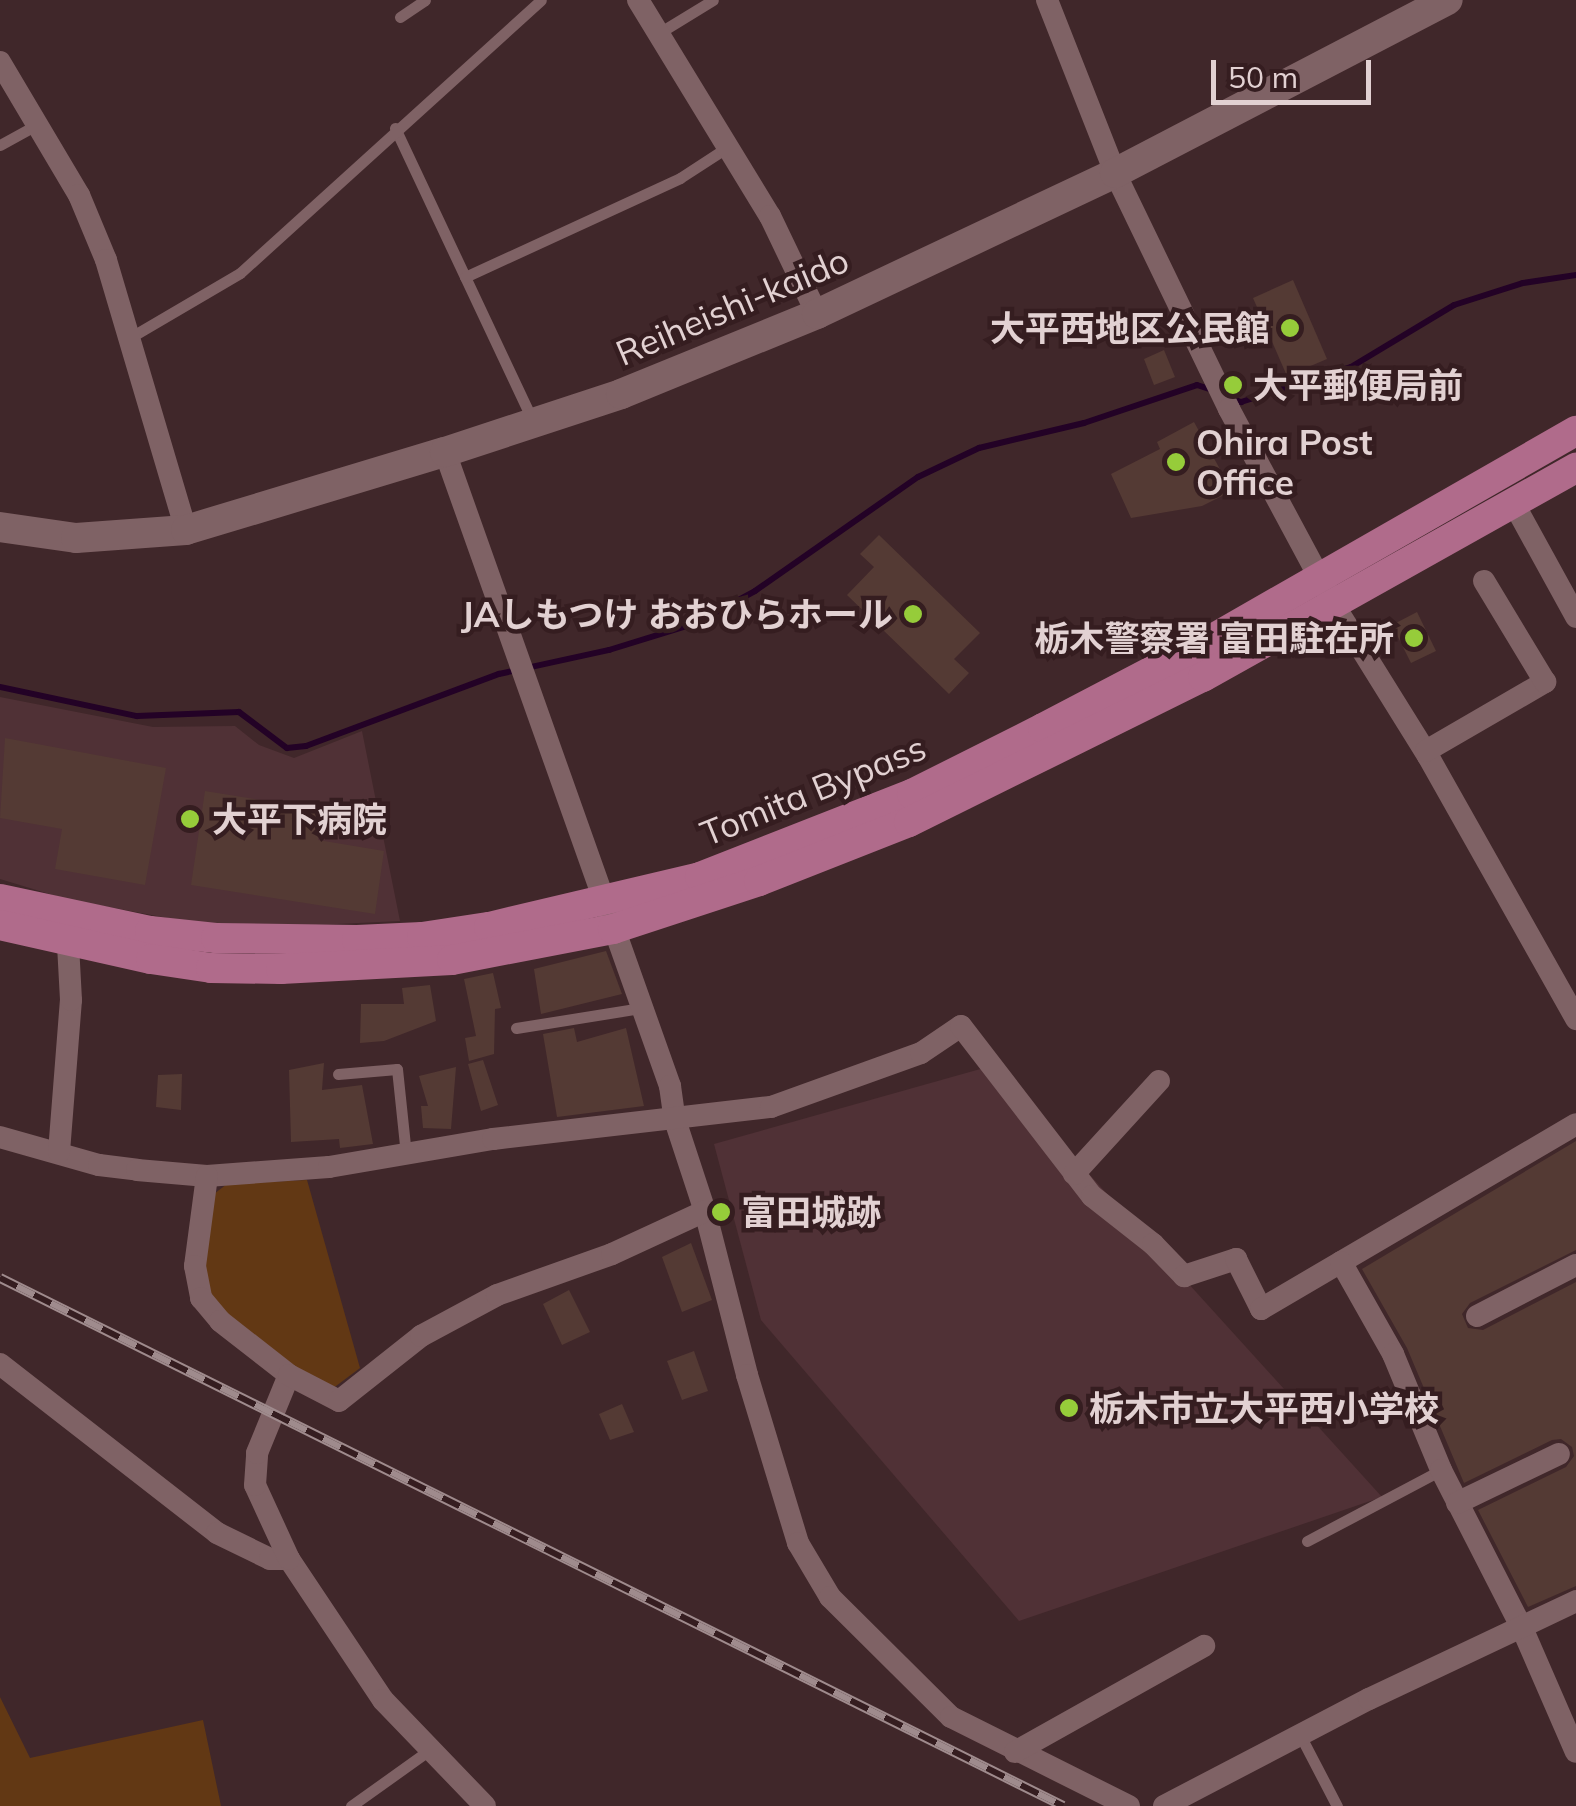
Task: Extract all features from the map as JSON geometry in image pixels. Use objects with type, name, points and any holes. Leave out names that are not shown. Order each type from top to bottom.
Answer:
[{"type":"main road","name":"Tomita Bypass","points":[[0,899],[150,931],[304,940],[422,938],[608,916],[912,794],[1202,645],[1576,431]]},
{"type":"main road","name":"Tomita Bypass","points":[[0,925],[68,944],[211,968],[378,966],[452,960],[608,916],[759,882],[908,822],[1203,676],[1576,468]]},
{"type":"street","points":[[638,0],[770,216],[817,314]]},
{"type":"street","points":[[1048,0],[1115,173],[1228,409],[1334,605],[1426,751],[1576,1018]]},
{"type":"street","name":"Reiheishi-kaido","points":[[0,527],[76,538],[186,530],[621,394],[817,314],[1115,173],[1448,0]]},
{"type":"street","points":[[0,62],[79,195],[131,337],[186,530]]},
{"type":"street","points":[[445,452],[670,1086],[675,1120],[706,1211],[747,1375],[798,1544],[830,1596],[950,1718],[1129,1806]]},
{"type":"street","points":[[1514,504],[1576,617]]},
{"type":"street","points":[[1426,751],[1545,682],[1484,581]]},
{"type":"street","points":[[60,1152],[71,1000],[68,944]]},
{"type":"street","points":[[0,1137],[99,1166],[207,1176],[329,1167],[493,1139],[771,1107],[921,1053],[961,1026],[1074,1174],[1184,1276],[1236,1259],[1262,1309],[1576,1124]]},
{"type":"street","points":[[1074,1174],[1159,1082]]},
{"type":"street","points":[[207,1176],[195,1266],[200,1298],[220,1321],[289,1375],[339,1401],[395,1353],[498,1296],[612,1254],[706,1211]]},
{"type":"street","points":[[1341,1262],[1393,1354],[1440,1470],[1522,1628],[1576,1752]]},
{"type":"street","points":[[1477,1316],[1576,1265]]},
{"type":"street","points":[[0,1364],[217,1533],[270,1559],[289,1559]]},
{"type":"street","points":[[289,1375],[258,1452],[254,1485],[289,1559],[353,1660],[485,1806]]},
{"type":"street","points":[[1457,1503],[1559,1454]]},
{"type":"street","points":[[1164,1806],[1576,1600]]},
{"type":"street","points":[[1015,1752],[1204,1646]]},
{"type":"lane","points":[[400,18],[425,0]]},
{"type":"lane","points":[[131,337],[240,273],[540,0]]},
{"type":"lane","points":[[659,33],[713,0]]},
{"type":"lane","points":[[0,145],[38,124]]},
{"type":"lane","points":[[395,128],[534,422]]},
{"type":"lane","points":[[465,277],[680,178],[729,146]]},
{"type":"lane","points":[[516,1028],[641,1008]]},
{"type":"lane","points":[[338,1074],[397,1069],[406,1154]]},
{"type":"lane","points":[[1307,1541],[1440,1470]]},
{"type":"lane","points":[[1300,1735],[1337,1806]]},
{"type":"lane","points":[[350,1806],[431,1749]]},
{"type":"shaded area","name":"大平下病院","points":[[0,697],[153,727],[235,726],[259,745],[294,758],[362,731],[400,921],[295,926],[189,922],[66,899],[0,879]]},
{"type":"shaded area","name":"栃木市立大平西小学校","points":[[991,1066],[1382,1497],[1019,1621],[761,1320],[714,1144]]},
{"type":"shaded area","points":[[307,1180],[360,1368],[332,1389],[290,1368],[206,1296],[200,1268],[210,1197],[227,1184]]},
{"type":"shaded area","points":[[0,1697],[30,1758],[203,1720],[221,1806],[0,1806]]},
{"type":"building","name":"大平西地区公民館","points":[[1293,280],[1327,359],[1287,376],[1253,298]]},
{"type":"building","points":[[1164,350],[1175,377],[1154,385],[1144,359]]},
{"type":"building","name":"Ohira Post Office","points":[[1194,422],[1232,491],[1202,506],[1131,518],[1111,474],[1160,449],[1157,442]]},
{"type":"building","name":"JAしもつけ おおひらホール","points":[[879,535],[980,633],[954,659],[969,673],[949,694],[847,595],[874,567],[860,554]]},
{"type":"building","name":"栃木警察署 富田駐在所","points":[[1417,612],[1436,651],[1411,663],[1392,625]]},
{"type":"building","points":[[5,738],[166,768],[145,885],[55,869],[62,829],[0,818]]},
{"type":"building","points":[[205,791],[323,810],[318,840],[384,851],[375,914],[191,885]]},
{"type":"building","points":[[606,951],[622,994],[541,1014],[534,969]]},
{"type":"building","points":[[493,973],[501,1008],[495,1009],[494,1054],[469,1061],[465,1038],[476,1036],[464,979]]},
{"type":"building","points":[[430,985],[436,1021],[384,1041],[360,1043],[361,1004],[404,1004],[402,988]]},
{"type":"building","points":[[574,1028],[577,1042],[626,1028],[644,1106],[557,1117],[543,1034]]},
{"type":"building","points":[[483,1060],[498,1105],[481,1111],[468,1064]]},
{"type":"building","points":[[324,1063],[322,1090],[362,1085],[373,1144],[340,1148],[339,1139],[291,1142],[289,1070]]},
{"type":"building","points":[[456,1067],[451,1129],[423,1128],[421,1106],[428,1106],[419,1076]]},
{"type":"building","points":[[182,1074],[181,1110],[156,1107],[158,1075]]},
{"type":"building","points":[[1576,1141],[1576,1250],[1470,1303],[1462,1314],[1468,1328],[1483,1330],[1576,1282],[1576,1586],[1528,1607],[1478,1510],[1566,1467],[1574,1456],[1572,1447],[1561,1439],[1552,1440],[1464,1483],[1407,1348],[1362,1269]]},
{"type":"building","points":[[691,1243],[712,1300],[682,1312],[662,1257]]},
{"type":"building","points":[[569,1290],[590,1332],[562,1345],[543,1304]]},
{"type":"building","points":[[694,1351],[708,1391],[682,1400],[667,1361]]},
{"type":"building","points":[[622,1404],[634,1432],[610,1440],[599,1414]]},
{"type":"waterway","points":[[1233,399],[1241,402],[1351,367],[1454,305],[1523,283],[1576,275]]},
{"type":"waterway","points":[[0,687],[137,716],[239,712],[287,748],[306,746],[499,674],[609,650],[696,623],[755,591],[918,477],[979,448],[1084,423],[1197,385],[1212,390]]},
{"type":"railway","points":[[0,1278],[1063,1806]]},
{"type":"place","name":"大平西地区公民館","points":[[1290,328]]},
{"type":"place","name":"大平郵便局前","points":[[1233,385]]},
{"type":"place","name":"Ohira Post Office","points":[[1176,462]]},
{"type":"place","name":"JAしもつけ おおひらホール","points":[[913,614]]},
{"type":"place","name":"栃木警察署 富田駐在所","points":[[1414,638]]},
{"type":"place","name":"大平下病院","points":[[190,819]]},
{"type":"place","name":"富田城跡","points":[[721,1212]]},
{"type":"place","name":"栃木市立大平西小学校","points":[[1069,1408]]}]
